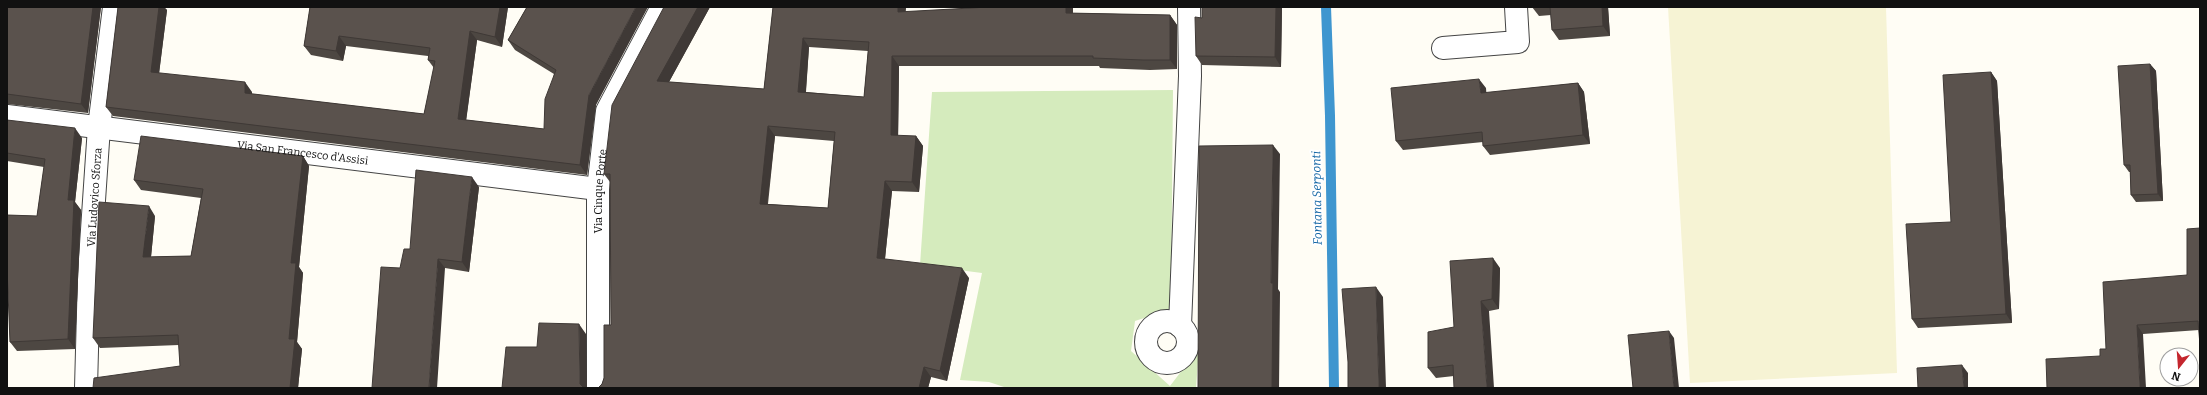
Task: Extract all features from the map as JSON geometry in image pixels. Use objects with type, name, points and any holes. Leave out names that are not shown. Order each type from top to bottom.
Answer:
[{"type":"street","name":"Via Ludovico Sforza","points":[[86,388],[89,274],[99,127],[114,7]]},
{"type":"street","name":"Via Cinque Porte","points":[[598,388],[598,189],[608,111],[662,7]]},
{"type":"street","points":[[1180,326],[1190,76],[1189,7]]},
{"type":"street","points":[[1443,48],[1518,42],[1516,7]]},
{"type":"street","name":"Via San Francesco d'Assisi","points":[[7,116],[598,189]]},
{"type":"shaded area","points":[[1668,7],[1886,7],[1897,373],[1690,383]]},
{"type":"green space","points":[[1173,90],[1171,309],[1135,321],[1131,351],[1170,386],[1199,348],[1196,388],[1007,388],[989,382],[960,380],[982,273],[920,265],[932,92]]},
{"type":"building","points":[[7,7],[93,7],[81,104],[7,94]]},
{"type":"building","points":[[118,7],[159,7],[151,72],[245,82],[245,93],[424,114],[435,61],[428,60],[430,48],[339,36],[336,51],[304,46],[310,7],[500,7],[495,37],[470,31],[458,119],[544,129],[545,99],[556,70],[508,40],[527,7],[636,7],[589,95],[580,165],[106,107]]},
{"type":"building","points":[[664,7],[698,7],[657,81],[764,89],[773,7],[898,7],[898,12],[989,7],[1066,7],[1066,13],[1170,15],[1170,60],[1093,58],[1093,56],[892,56],[891,135],[916,136],[912,182],[885,181],[877,258],[962,268],[940,371],[924,367],[919,388],[598,388],[602,384],[604,378],[604,325],[611,325],[610,174],[604,174],[612,105]],"holes":[[[803,38],[869,42],[864,97],[798,92]],[[768,126],[835,132],[828,208],[760,204]]]},
{"type":"building","points":[[1202,7],[1276,7],[1275,57],[1196,56],[1195,17],[1202,18]]},
{"type":"building","points":[[1550,7],[1602,7],[1603,26],[1552,30]]},
{"type":"building","points":[[2150,64],[2158,194],[2131,195],[2130,165],[2124,165],[2118,66]]},
{"type":"building","points":[[1991,72],[2006,314],[1912,319],[1906,224],[1951,222],[1943,75]]},
{"type":"building","points":[[1479,79],[1481,93],[1578,83],[1583,135],[1483,146],[1482,132],[1396,141],[1391,88]]},
{"type":"building","points":[[7,120],[75,128],[68,200],[74,200],[68,339],[10,342],[7,268],[7,215],[37,216],[45,159],[7,153]]},
{"type":"building","points":[[141,136],[303,156],[291,263],[296,263],[289,339],[295,339],[290,388],[93,388],[94,378],[180,366],[178,335],[93,338],[99,202],[149,206],[143,257],[191,256],[203,189],[134,180]]},
{"type":"building","points":[[1273,145],[1271,283],[1273,283],[1272,388],[1198,388],[1199,146]]},
{"type":"building","points":[[416,170],[472,177],[462,262],[438,259],[429,388],[372,388],[381,267],[400,268],[404,249],[410,249]]},
{"type":"building","points":[[2200,228],[2200,345],[2198,321],[2137,325],[2140,388],[2047,388],[2046,359],[2100,356],[2100,349],[2106,349],[2103,282],[2187,275],[2187,229]]},
{"type":"building","points":[[1493,258],[1492,299],[1481,301],[1487,388],[1454,388],[1453,365],[1428,368],[1428,332],[1454,327],[1450,261]]},
{"type":"building","points":[[1376,287],[1379,388],[1348,388],[1348,362],[1342,289]]},
{"type":"building","points":[[539,323],[579,324],[580,384],[584,388],[502,388],[506,347],[537,347]]},
{"type":"building","points":[[1669,331],[1674,388],[1633,388],[1628,335]]},
{"type":"building","points":[[1962,365],[1964,388],[1918,388],[1917,368]]},
{"type":"waterway","name":"Fontana Serponti","points":[[1326,7],[1330,116],[1334,388]]}]
